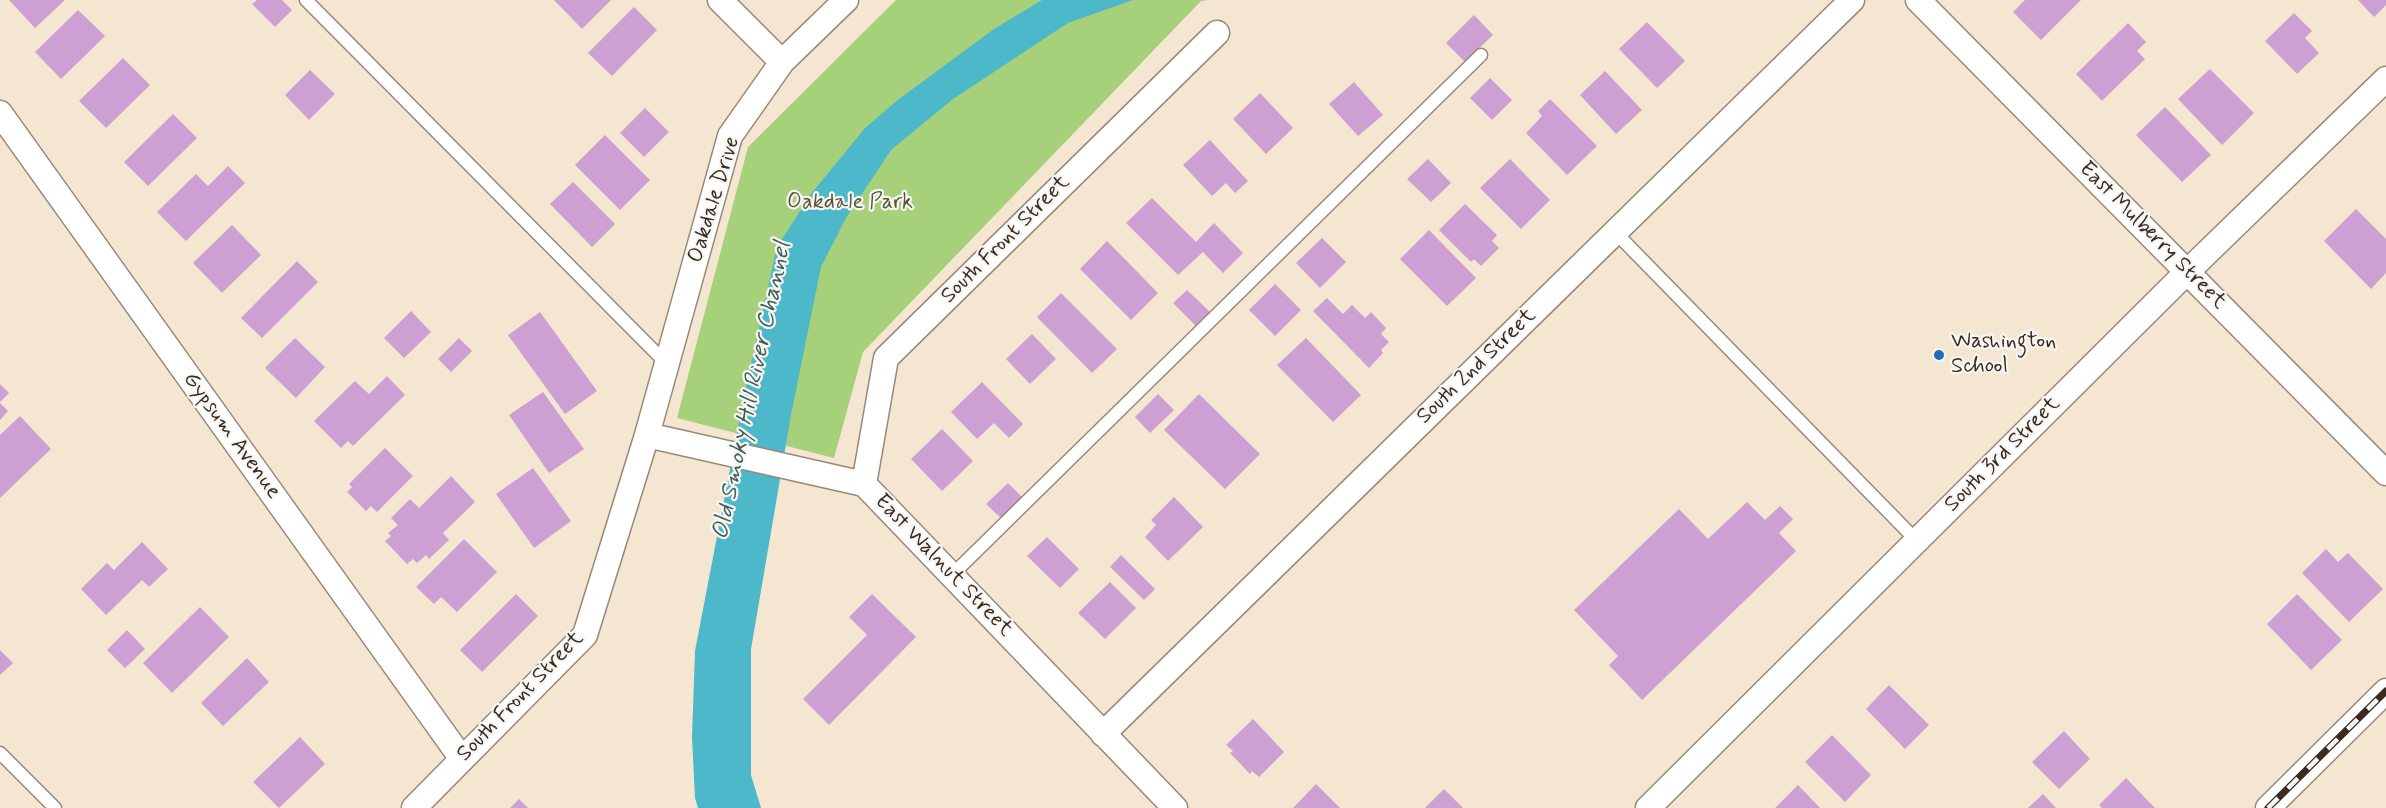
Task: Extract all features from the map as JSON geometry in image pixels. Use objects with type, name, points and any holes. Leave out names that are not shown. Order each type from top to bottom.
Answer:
[{"type":"street","points":[[720,0],[782,62]]},
{"type":"street","name":"Oakdale Drive","points":[[647,435],[730,136],[782,62],[846,0]]},
{"type":"street","name":"South 2nd Street","points":[[1103,734],[1852,0]]},
{"type":"street","name":"East Mulberry Street","points":[[1918,0],[2386,473]]},
{"type":"street","name":"South Front Street","points":[[864,484],[886,358],[1217,33]]},
{"type":"street","name":"South 3rd Street","points":[[1648,808],[2187,272],[2386,79]]},
{"type":"street","name":"Gypsum Avenue","points":[[0,113],[462,759]]},
{"type":"street","name":"South Front Street","points":[[414,808],[585,635],[647,435]]},
{"type":"street","name":"East Walnut Street","points":[[647,435],[864,484],[1175,808]]},
{"type":"street","points":[[2268,808],[2386,692]]},
{"type":"lane","points":[[306,0],[667,364]]},
{"type":"lane","points":[[951,575],[1481,55]]},
{"type":"lane","points":[[1615,232],[1917,541]]},
{"type":"lane","points":[[0,753],[55,808]]},
{"type":"green space","name":"Oakdale Park","points":[[896,0],[1208,0],[1201,1],[863,352],[834,458],[677,418],[748,147]]},
{"type":"water","name":"Old Smoky Hill River Channel","points":[[1042,0],[1133,0],[1068,23],[953,99],[891,150],[846,218],[821,267],[791,415],[751,649],[751,775],[761,808],[698,808],[695,798],[692,737],[695,651],[745,391],[777,247],[811,194],[865,128],[899,99],[994,29]]},
{"type":"building","points":[[9,0],[65,0],[35,28]]},
{"type":"building","points":[[257,0],[282,0],[292,10],[275,27],[252,4]]},
{"type":"building","points":[[554,0],[611,0],[582,29]]},
{"type":"building","points":[[2025,0],[2081,0],[2041,40],[2013,12]]},
{"type":"building","points":[[2358,0],[2386,0],[2386,5],[2374,17]]},
{"type":"building","points":[[634,7],[657,30],[612,76],[588,53]]},
{"type":"building","points":[[78,10],[105,36],[61,79],[35,52]]},
{"type":"building","points":[[2294,13],[2312,31],[2305,38],[2319,53],[2297,74],[2265,41]]},
{"type":"building","points":[[1474,15],[1493,35],[1465,62],[1446,43]]},
{"type":"building","points":[[1647,22],[1685,61],[1657,88],[1619,49]]},
{"type":"building","points":[[2128,23],[2146,42],[2137,51],[2145,59],[2102,101],[2076,74]]},
{"type":"building","points":[[123,58],[150,85],[106,128],[79,101]]},
{"type":"building","points":[[2210,69],[2254,113],[2222,145],[2178,99]]},
{"type":"building","points":[[310,70],[335,94],[309,120],[285,95]]},
{"type":"building","points":[[1605,71],[1642,110],[1616,134],[1580,95]]},
{"type":"building","points":[[1490,78],[1512,100],[1492,120],[1470,98]]},
{"type":"building","points":[[1354,82],[1383,115],[1358,136],[1329,104]]},
{"type":"building","points":[[1260,93],[1293,128],[1266,154],[1233,119]]},
{"type":"building","points":[[1550,99],[1597,146],[1567,175],[1526,133],[1542,116],[1538,111]]},
{"type":"building","points":[[2165,107],[2211,155],[2182,182],[2136,135]]},
{"type":"building","points":[[645,108],[669,132],[644,157],[620,133]]},
{"type":"building","points":[[173,114],[197,138],[148,186],[124,162]]},
{"type":"building","points":[[605,135],[650,180],[620,210],[575,165]]},
{"type":"building","points":[[1210,140],[1248,181],[1235,193],[1226,183],[1212,196],[1183,165]]},
{"type":"building","points":[[1428,159],[1451,183],[1431,202],[1407,179]]},
{"type":"building","points":[[1510,159],[1550,200],[1521,229],[1480,188]]},
{"type":"building","points":[[228,166],[245,183],[186,241],[157,212],[196,174],[208,186]]},
{"type":"building","points":[[573,182],[615,224],[592,247],[550,204]]},
{"type":"building","points":[[1152,198],[1196,242],[1214,223],[1243,253],[1223,273],[1203,252],[1178,275],[1126,223]]},
{"type":"building","points":[[1465,204],[1497,235],[1492,241],[1499,248],[1481,266],[1474,259],[1471,262],[1439,230]]},
{"type":"building","points":[[2356,209],[2386,239],[2386,273],[2371,289],[2324,241]]},
{"type":"building","points":[[232,225],[261,255],[222,293],[193,263]]},
{"type":"building","points":[[1429,230],[1476,278],[1447,306],[1400,259]]},
{"type":"building","points":[[1322,238],[1346,262],[1320,288],[1296,263]]},
{"type":"building","points":[[1107,241],[1158,293],[1131,320],[1080,269]]},
{"type":"building","points":[[297,261],[318,282],[262,338],[241,318]]},
{"type":"building","points":[[1275,284],[1301,310],[1275,336],[1249,310]]},
{"type":"building","points":[[1187,290],[1212,314],[1198,328],[1173,303]]},
{"type":"building","points":[[1061,293],[1117,349],[1092,373],[1037,317]]},
{"type":"building","points":[[1327,298],[1343,314],[1352,305],[1365,318],[1371,312],[1386,328],[1381,334],[1389,342],[1381,350],[1383,353],[1369,368],[1313,311]]},
{"type":"building","points":[[411,311],[431,332],[404,358],[384,338]]},
{"type":"building","points":[[540,312],[597,391],[565,414],[508,335]]},
{"type":"building","points":[[1032,334],[1056,359],[1030,384],[1006,359]]},
{"type":"building","points":[[295,338],[325,367],[296,398],[265,368]]},
{"type":"building","points":[[459,338],[472,351],[451,372],[438,359]]},
{"type":"building","points":[[1306,338],[1361,395],[1333,422],[1277,365]]},
{"type":"building","points":[[387,376],[405,395],[353,446],[348,441],[341,448],[314,421],[355,381],[369,394]]},
{"type":"building","points":[[982,382],[1023,424],[1009,438],[994,423],[977,439],[951,412]]},
{"type":"building","points":[[0,384],[9,393],[0,402]]},
{"type":"building","points":[[543,392],[584,449],[549,473],[509,415]]},
{"type":"building","points":[[1158,394],[1174,410],[1150,433],[1135,417]]},
{"type":"building","points":[[1199,394],[1260,454],[1225,489],[1164,430]]},
{"type":"building","points":[[0,403],[8,411],[0,420]]},
{"type":"building","points":[[20,416],[51,449],[0,498],[0,435]]},
{"type":"building","points":[[942,429],[973,461],[942,491],[911,459]]},
{"type":"building","points":[[385,448],[413,476],[377,512],[371,506],[366,511],[347,492],[352,487],[349,484]]},
{"type":"building","points":[[533,468],[571,521],[534,548],[496,494]]},
{"type":"building","points":[[451,476],[475,502],[443,533],[449,540],[429,559],[426,555],[417,563],[413,559],[407,564],[385,541],[391,536],[388,533],[398,525],[391,518],[410,499],[419,508]]},
{"type":"building","points":[[1008,483],[1026,501],[1004,521],[986,504]]},
{"type":"building","points":[[1174,497],[1203,527],[1168,561],[1145,537],[1156,525],[1151,520]]},
{"type":"building","points":[[1747,502],[1765,520],[1780,506],[1793,519],[1779,533],[1796,551],[1642,700],[1609,665],[1618,656],[1574,610],[1679,509],[1708,539]]},
{"type":"building","points":[[1047,537],[1079,569],[1060,588],[1027,556]]},
{"type":"building","points":[[464,539],[497,572],[457,612],[441,597],[434,604],[416,587]]},
{"type":"building","points":[[142,542],[168,569],[149,587],[142,580],[106,615],[81,589],[107,563],[114,570]]},
{"type":"building","points":[[2326,549],[2338,562],[2348,553],[2383,589],[2349,622],[2302,573]]},
{"type":"building","points":[[1121,555],[1155,589],[1144,600],[1110,567]]},
{"type":"building","points":[[1110,582],[1136,608],[1105,639],[1078,613]]},
{"type":"building","points":[[516,594],[538,616],[482,672],[460,650]]},
{"type":"building","points":[[872,594],[916,637],[829,725],[803,699],[867,635],[849,617]]},
{"type":"building","points":[[2297,594],[2342,640],[2311,670],[2267,624]]},
{"type":"building","points":[[200,607],[229,637],[172,693],[143,663]]},
{"type":"building","points":[[127,630],[145,649],[125,668],[107,650]]},
{"type":"building","points":[[0,650],[13,663],[0,675]]},
{"type":"building","points":[[247,658],[269,682],[223,726],[201,703]]},
{"type":"building","points":[[1889,685],[1929,725],[1905,749],[1866,709]]},
{"type":"building","points":[[1253,719],[1284,752],[1259,777],[1252,771],[1250,774],[1230,753],[1233,751],[1226,745]]},
{"type":"building","points":[[2064,731],[2090,759],[2059,789],[2032,762]]},
{"type":"building","points":[[1832,735],[1871,775],[1845,802],[1805,762]]},
{"type":"building","points":[[300,737],[325,764],[279,808],[253,782]]},
{"type":"building","points":[[2126,778],[2155,808],[2102,808],[2099,805]]},
{"type":"building","points":[[1316,784],[1340,808],[1293,808]]},
{"type":"building","points":[[1798,785],[1820,808],[1775,808]]},
{"type":"building","points":[[1444,789],[1463,808],[1425,808]]},
{"type":"building","points":[[2043,794],[2056,808],[2028,808]]},
{"type":"building","points":[[519,799],[528,808],[510,808]]},
{"type":"railway","points":[[2268,808],[2386,691]]},
{"type":"place","name":"Washington School","points":[[1939,355]]}]
